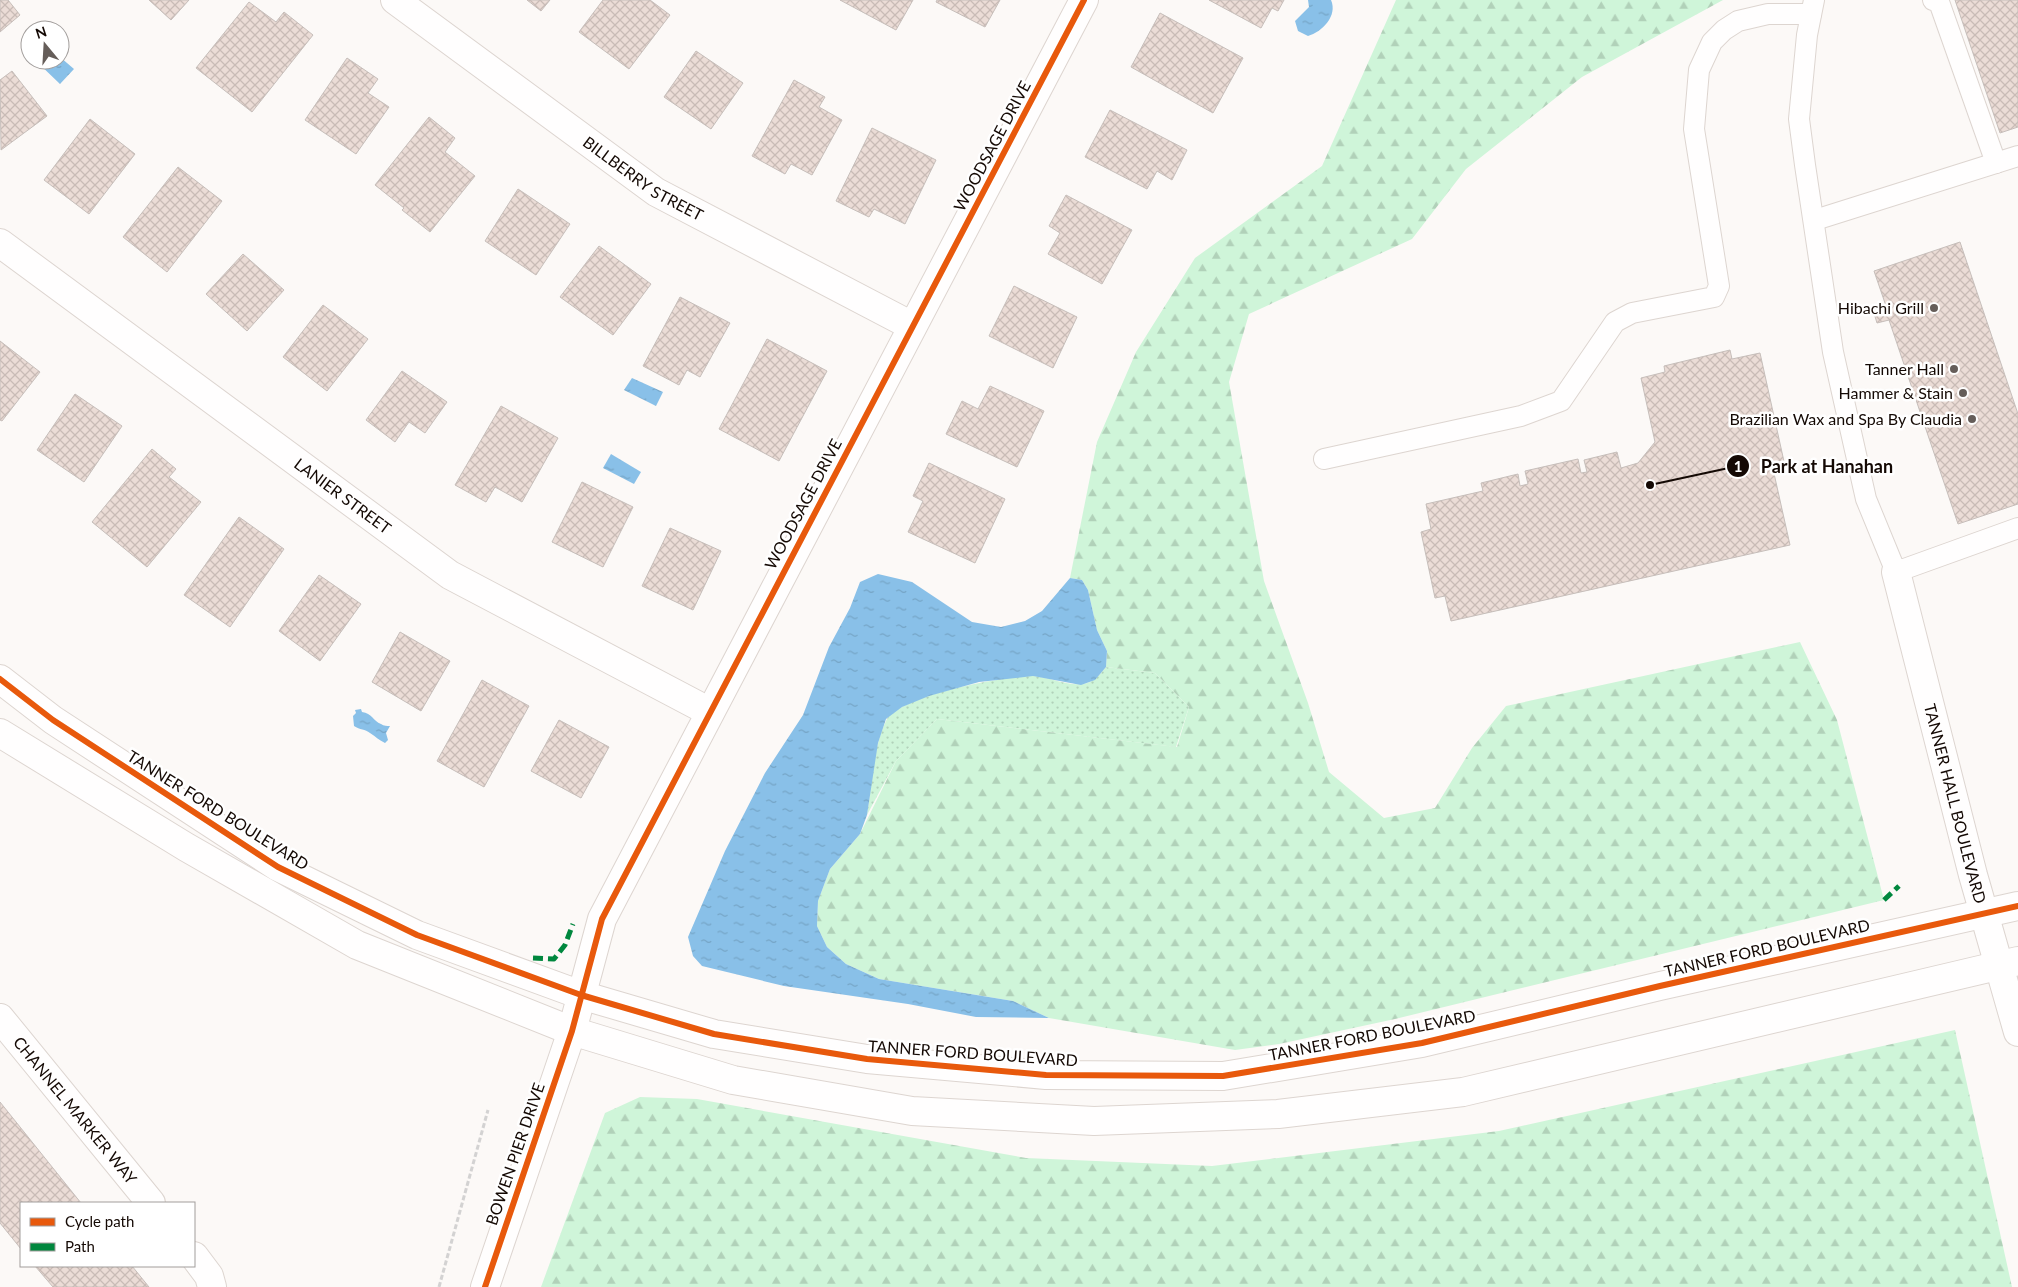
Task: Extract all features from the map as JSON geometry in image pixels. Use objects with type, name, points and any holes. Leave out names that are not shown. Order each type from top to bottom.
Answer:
[{"type":"street","name":"BILLBERRY STREET","points":[[395,0],[656,192],[912,326]]},
{"type":"street","name":"WOODSAGE DRIVE","points":[[572,1031],[602,918],[1084,0]]},
{"type":"street","name":"LANIER STREET","points":[[0,243],[450,575],[710,712]]},
{"type":"street","name":"TANNER HALL BOULEVARD","points":[[1896,572],[1984,914],[2008,964],[2018,1032]]},
{"type":"street","name":"TANNER FORD BOULEVARD","points":[[0,679],[61,726],[278,868],[417,935],[581,995],[714,1034],[867,1059],[1046,1075],[1223,1076],[1422,1043],[1660,986],[2018,906]]},
{"type":"street","points":[[0,734],[186,847],[357,945],[572,1031],[733,1080],[912,1111],[1094,1121],[1278,1114],[1463,1092],[2008,964]]},
{"type":"street","name":"CHANNEL MARKER WAY","points":[[0,1018],[150,1202]]},
{"type":"street","name":"BOWEN PIER DRIVE","points":[[485,1287],[572,1031]]},
{"type":"street","points":[[195,1257],[209,1276],[212,1287]]},
{"type":"lane","points":[[1933,0],[1939,2],[1996,163]]},
{"type":"lane","points":[[1324,459],[1521,416],[1561,401],[1615,322],[1632,313],[1714,297],[1720,286],[1694,128],[1699,70],[1712,42],[1724,30],[1738,21],[1812,7],[1807,35],[1799,119],[1833,352],[1866,499],[1896,572],[2018,528]]},
{"type":"lane","points":[[1815,220],[2018,156]]},
{"type":"path","points":[[439,1287],[488,1110]]},
{"type":"green space","points":[[1396,0],[1723,0],[1582,77],[1466,169],[1412,239],[1249,314],[1229,382],[1264,581],[1308,703],[1329,772],[1384,818],[1435,808],[1472,748],[1506,706],[1800,642],[1837,720],[1884,900],[1395,1019],[1279,1044],[1235,1050],[1049,1018],[1013,1001],[879,979],[846,964],[827,947],[817,926],[818,901],[830,869],[860,834],[896,761],[937,719],[1177,747],[1189,707],[1155,673],[1106,667],[1107,651],[1097,630],[1088,590],[1082,580],[1070,578],[1097,442],[1136,352],[1195,258],[1322,166]]},
{"type":"green space","points":[[1106,667],[1155,673],[1189,707],[1176,747],[937,719],[896,761],[867,815],[878,743],[886,721],[895,712],[910,703],[930,695],[1000,679],[1033,676],[1070,684],[1086,683],[1096,678]]},
{"type":"green space","points":[[1955,1030],[2012,1287],[541,1287],[605,1113],[640,1097],[697,1099],[1026,1158],[1212,1166],[1499,1131]]},
{"type":"water","points":[[1308,0],[1331,0],[1333,6],[1327,23],[1318,31],[1308,36],[1298,31],[1295,21],[1309,7]]},
{"type":"water","points":[[70,66],[74,69],[60,84],[45,70],[70,70]]},
{"type":"water","points":[[632,378],[663,392],[656,406],[624,390]]},
{"type":"water","points":[[611,454],[641,472],[634,484],[603,468]]},
{"type":"water","points":[[878,574],[912,582],[972,622],[1001,627],[1025,621],[1042,611],[1070,578],[1082,580],[1088,590],[1097,630],[1107,651],[1106,667],[1095,680],[1081,685],[1033,676],[979,682],[929,696],[902,707],[886,719],[878,743],[867,815],[860,834],[830,869],[818,901],[817,926],[827,947],[846,964],[879,979],[1013,1001],[1049,1018],[976,1017],[908,1004],[784,986],[702,966],[693,956],[688,937],[725,851],[765,773],[803,715],[829,647],[850,608],[860,582]]},
{"type":"water","points":[[361,709],[362,712],[368,714],[378,723],[390,726],[386,733],[388,740],[385,743],[354,726],[353,716],[356,713],[355,710]]},
{"type":"building","points":[[0,0],[8,0],[20,15],[0,32]]},
{"type":"building","points":[[149,0],[189,0],[171,20]]},
{"type":"building","points":[[527,0],[550,0],[541,11]]},
{"type":"building","points":[[603,0],[650,0],[670,15],[629,69],[579,32]]},
{"type":"building","points":[[840,0],[913,0],[896,30]]},
{"type":"building","points":[[937,0],[1000,0],[985,27],[936,2]]},
{"type":"building","points":[[1209,0],[1284,0],[1278,11],[1272,8],[1261,28]]},
{"type":"building","points":[[1955,0],[2018,0],[2018,127],[2000,133]]},
{"type":"building","points":[[249,2],[276,22],[284,12],[313,35],[252,112],[196,68]]},
{"type":"building","points":[[1160,13],[1243,58],[1213,113],[1131,67]]},
{"type":"building","points":[[696,51],[743,83],[711,129],[664,97]]},
{"type":"building","points":[[347,58],[378,79],[368,93],[389,107],[356,154],[305,120]]},
{"type":"building","points":[[12,71],[47,116],[1,150],[0,80]]},
{"type":"building","points":[[794,80],[825,97],[819,107],[842,120],[812,175],[791,164],[785,174],[752,156]]},
{"type":"building","points":[[1110,110],[1187,150],[1172,180],[1157,171],[1147,189],[1085,157]]},
{"type":"building","points":[[429,117],[455,138],[445,152],[475,176],[430,232],[375,185]]},
{"type":"building","points":[[90,119],[135,154],[89,214],[44,180]]},
{"type":"building","points":[[872,128],[936,160],[905,224],[874,209],[869,217],[836,201]]},
{"type":"building","points":[[178,167],[222,201],[167,272],[123,237]]},
{"type":"building","points":[[518,189],[570,224],[536,275],[485,241]]},
{"type":"building","points":[[1066,195],[1132,230],[1102,284],[1048,254],[1060,233],[1049,226]]},
{"type":"building","name":"Tanner Hall","points":[[1960,242],[2018,414],[2018,504],[1958,524],[1889,320],[1877,323],[1873,310],[1886,306],[1874,271]]},
{"type":"building","points":[[599,246],[651,284],[613,335],[560,297]]},
{"type":"building","points":[[243,254],[284,290],[247,331],[206,294]]},
{"type":"building","points":[[1014,286],[1077,317],[1053,368],[989,336]]},
{"type":"building","points":[[680,297],[730,323],[700,377],[687,370],[679,385],[643,366]]},
{"type":"building","points":[[323,305],[368,339],[327,391],[283,357]]},
{"type":"building","points":[[767,339],[827,371],[779,461],[719,429]]},
{"type":"building","points":[[0,341],[40,372],[2,421],[0,420]]},
{"type":"building","points":[[1730,350],[1732,359],[1760,353],[1785,466],[1773,469],[1790,545],[1451,621],[1445,596],[1435,598],[1421,532],[1431,529],[1426,504],[1483,491],[1481,483],[1518,474],[1520,486],[1528,484],[1525,471],[1578,459],[1581,473],[1587,472],[1584,460],[1617,452],[1621,468],[1638,463],[1655,442],[1641,378],[1665,372],[1664,366]]},
{"type":"building","points":[[402,371],[447,402],[425,433],[409,422],[395,442],[366,420]]},
{"type":"building","points":[[990,386],[1044,411],[1017,467],[946,434],[962,401],[978,409]]},
{"type":"building","points":[[75,394],[122,426],[84,482],[37,450]]},
{"type":"building","points":[[501,406],[558,438],[522,502],[495,487],[486,502],[455,485]]},
{"type":"building","points":[[152,449],[176,469],[169,477],[201,502],[147,567],[92,522]]},
{"type":"building","points":[[929,463],[1005,499],[975,563],[908,532],[923,501],[913,496]]},
{"type":"building","points":[[582,482],[633,507],[603,567],[552,542]]},
{"type":"building","points":[[239,517],[284,549],[230,627],[184,595]]},
{"type":"building","points":[[670,528],[721,551],[693,610],[642,586]]},
{"type":"building","points":[[319,575],[361,604],[320,661],[279,631]]},
{"type":"building","points":[[400,632],[450,661],[421,711],[372,682]]},
{"type":"building","points":[[482,680],[529,706],[484,787],[437,761]]},
{"type":"building","points":[[559,720],[609,747],[581,798],[531,771]]},
{"type":"building","points":[[0,1102],[80,1202],[20,1202],[20,1248],[0,1223]]},
{"type":"building","points":[[36,1267],[133,1267],[149,1287],[53,1287]]},
{"type":"marked path","points":[[1884,900],[1899,886]]},
{"type":"marked path","points":[[533,958],[554,959],[565,945],[573,924]]},
{"type":"cycle path","points":[[485,1287],[572,1031],[602,919],[1084,0]]},
{"type":"cycle path","points":[[0,679],[53,720],[278,867],[417,935],[581,995],[714,1034],[867,1059],[1046,1075],[1223,1076],[1422,1043],[1660,986],[2018,906]]},
{"type":"place","name":"Hibachi Grill","points":[[1934,308]]},
{"type":"place","name":"Tanner Hall","points":[[1954,369]]},
{"type":"place","name":"Hammer & Stain","points":[[1963,393]]},
{"type":"place","name":"Brazilian Wax and Spa By Claudia","points":[[1972,419]]},
{"type":"place","name":"Park at Hanahan","points":[[1650,485]]}]
